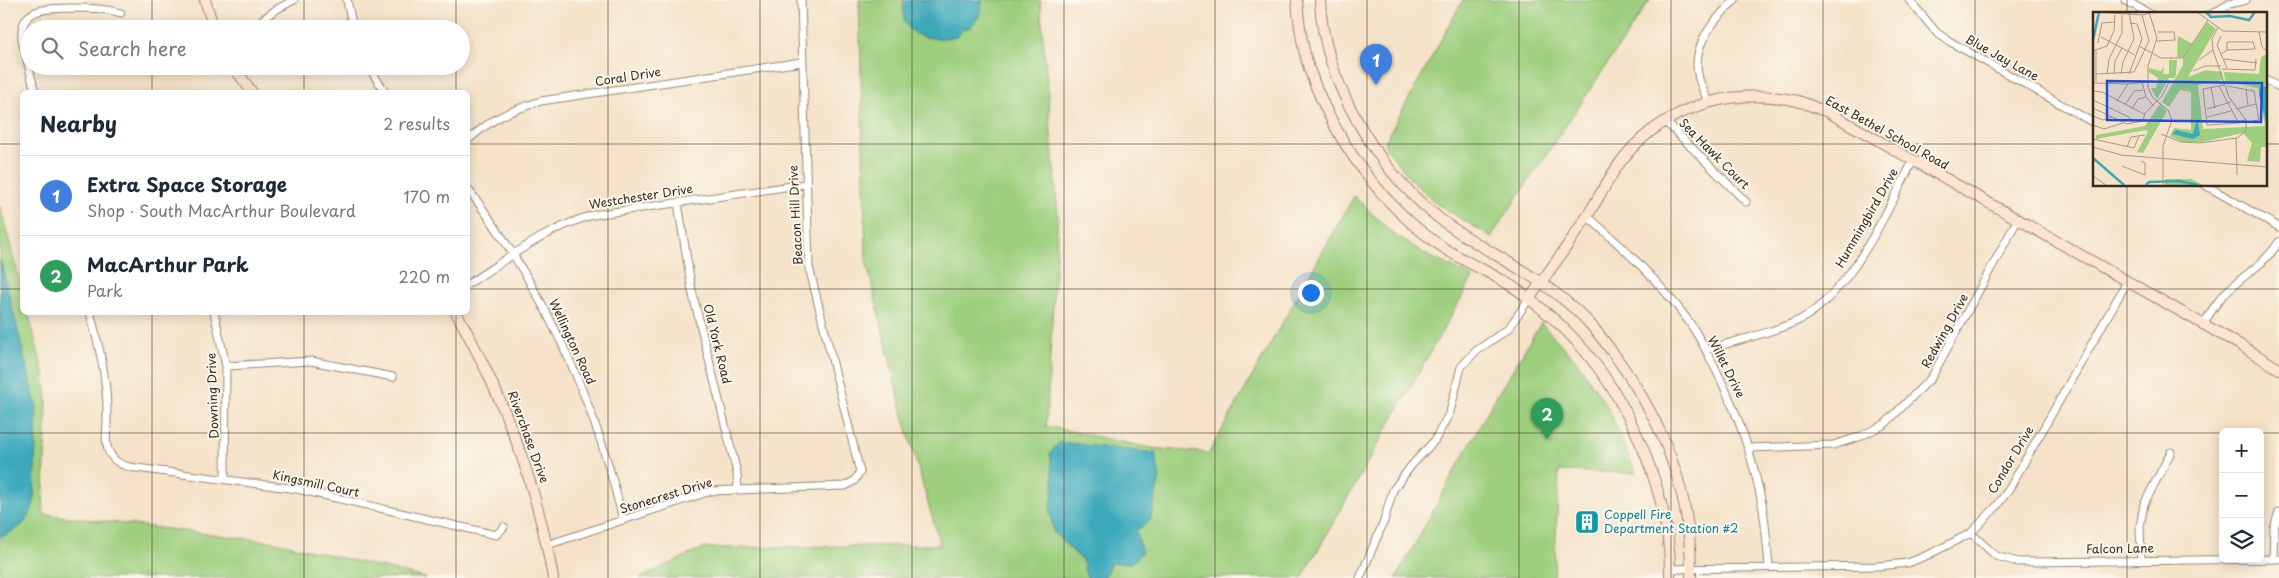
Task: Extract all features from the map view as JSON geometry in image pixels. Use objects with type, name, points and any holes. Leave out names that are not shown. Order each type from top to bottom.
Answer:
[{"type":"main road","points":[[205,0],[211,20]]},
{"type":"main road","points":[[1297,0],[1299,24],[1310,73],[1350,153],[1394,206],[1417,228],[1444,248],[1492,274],[1529,299],[1577,342],[1613,392],[1632,424],[1651,470],[1667,530],[1671,573]]},
{"type":"main road","points":[[1320,0],[1330,58],[1338,82],[1366,134],[1403,184],[1440,218],[1542,282],[1570,304],[1597,331],[1626,370],[1652,413],[1669,448],[1681,488],[1689,529],[1691,573]]},
{"type":"main road","points":[[240,75],[251,90]]},
{"type":"main road","name":"East Bethel School Road","points":[[1529,299],[1587,216],[1620,162],[1636,145],[1665,121],[1708,101],[1736,96],[1794,100],[1826,112],[1913,160],[2279,369]]},
{"type":"main road","name":"Riverchase Drive","points":[[458,315],[483,360],[519,444],[533,486],[553,578]]},
{"type":"street","points":[[262,20],[276,9],[294,0]]},
{"type":"street","points":[[347,0],[351,20]]},
{"type":"street","name":"Beacon Hill Drive","points":[[801,0],[805,184],[809,266],[860,472],[854,482]]},
{"type":"street","points":[[1708,101],[1699,78],[1697,57],[1705,33],[1720,14],[1735,0]]},
{"type":"street","name":"Blue Jay Lane","points":[[1909,0],[1937,33],[1949,41],[2093,122]]},
{"type":"street","points":[[2125,0],[2146,12]]},
{"type":"street","points":[[2215,12],[2229,4],[2246,0]]},
{"type":"street","points":[[26,20],[28,16],[41,9],[103,7],[121,13]]},
{"type":"street","name":"Coral Drive","points":[[470,138],[488,122],[511,110],[540,101],[802,62]]},
{"type":"street","points":[[31,75],[35,90]]},
{"type":"street","points":[[374,75],[384,90]]},
{"type":"street","points":[[2266,81],[2279,88]]},
{"type":"street","name":"Sea Hawk Court","points":[[1665,121],[1746,202]]},
{"type":"street","name":"Hummingbird Drive","points":[[1706,350],[1795,322],[1818,307],[1836,291],[1859,260],[1913,160]]},
{"type":"street","name":"Westchester Drive","points":[[470,283],[514,254],[574,220],[593,215],[805,184]]},
{"type":"street","points":[[2208,186],[2279,227]]},
{"type":"street","name":"Wellington Road","points":[[470,192],[497,227],[514,254],[545,308],[576,372],[600,436],[623,520]]},
{"type":"street","name":"Old York Road","points":[[678,203],[692,290],[737,472],[738,490]]},
{"type":"street","name":"Willet Drive","points":[[1587,216],[1626,250],[1660,286],[1688,320],[1706,350],[1733,403],[1749,448],[1762,505],[1769,568]]},
{"type":"street","name":"Redwing Drive","points":[[1749,448],[1833,445],[1859,437],[1885,424],[1931,378],[2018,219]]},
{"type":"street","points":[[2203,325],[2220,298],[2269,258],[2279,242]]},
{"type":"street","name":"Condor Drive","points":[[1671,573],[1769,568],[1878,566],[1908,563],[1971,533],[1991,513],[2009,489],[2127,282]]},
{"type":"street","points":[[1360,578],[1384,521],[1393,490],[1411,466],[1435,440],[1450,412],[1461,367],[1476,351],[1508,329],[1529,299]]},
{"type":"street","name":"Kingsmill Court","points":[[91,315],[106,374],[108,392],[106,444],[110,454],[119,463],[128,468],[298,489],[496,536],[504,528]]},
{"type":"street","name":"Downing Drive","points":[[215,315],[226,366],[225,479]]},
{"type":"street","points":[[226,366],[311,361],[393,377]]},
{"type":"street","points":[[2141,560],[2140,527],[2144,504],[2172,452]]},
{"type":"street","name":"Stonecrest Drive","points":[[547,545],[711,491],[845,486],[854,482]]},
{"type":"street","points":[[2276,559],[2274,528],[2279,512]]},
{"type":"street","name":"Falcon Lane","points":[[1971,533],[1996,556],[2018,562],[2276,559]]},
{"type":"green space","points":[[859,0],[1040,0],[1058,216],[1046,426],[1151,448],[1209,453],[1354,196],[1393,234],[1430,257],[1473,277],[1302,578],[640,578],[703,548],[940,545],[903,415],[866,260]]},
{"type":"green space","points":[[1463,0],[1650,0],[1491,237],[1437,204],[1410,179],[1384,144]]},
{"type":"green space","points":[[0,206],[20,283],[20,315],[29,315],[44,374],[47,400],[43,514],[275,542],[426,578],[0,578]]},
{"type":"green space","points":[[1541,323],[1579,364],[1608,408],[1636,473],[1559,471],[1554,578],[1396,578],[1493,402]]},
{"type":"water","points":[[904,0],[982,0],[981,14],[970,28],[964,28],[957,36],[946,38],[926,37],[910,30],[905,22],[903,13]]},
{"type":"water","points":[[0,259],[37,408],[34,502],[29,517],[21,526],[6,535],[0,536]]},
{"type":"water","points":[[1059,442],[1155,453],[1160,478],[1150,521],[1136,531],[1142,552],[1132,563],[1111,563],[1104,578],[1087,578],[1082,560],[1054,533],[1050,511],[1054,486],[1050,454]]},
{"type":"place","name":"Extra Space Storage","points":[[1376,85]]},
{"type":"place","name":"MacArthur Park","points":[[1547,439]]},
{"type":"place","name":"Coppell Fire Department Station #2","points":[[1587,522]]}]
